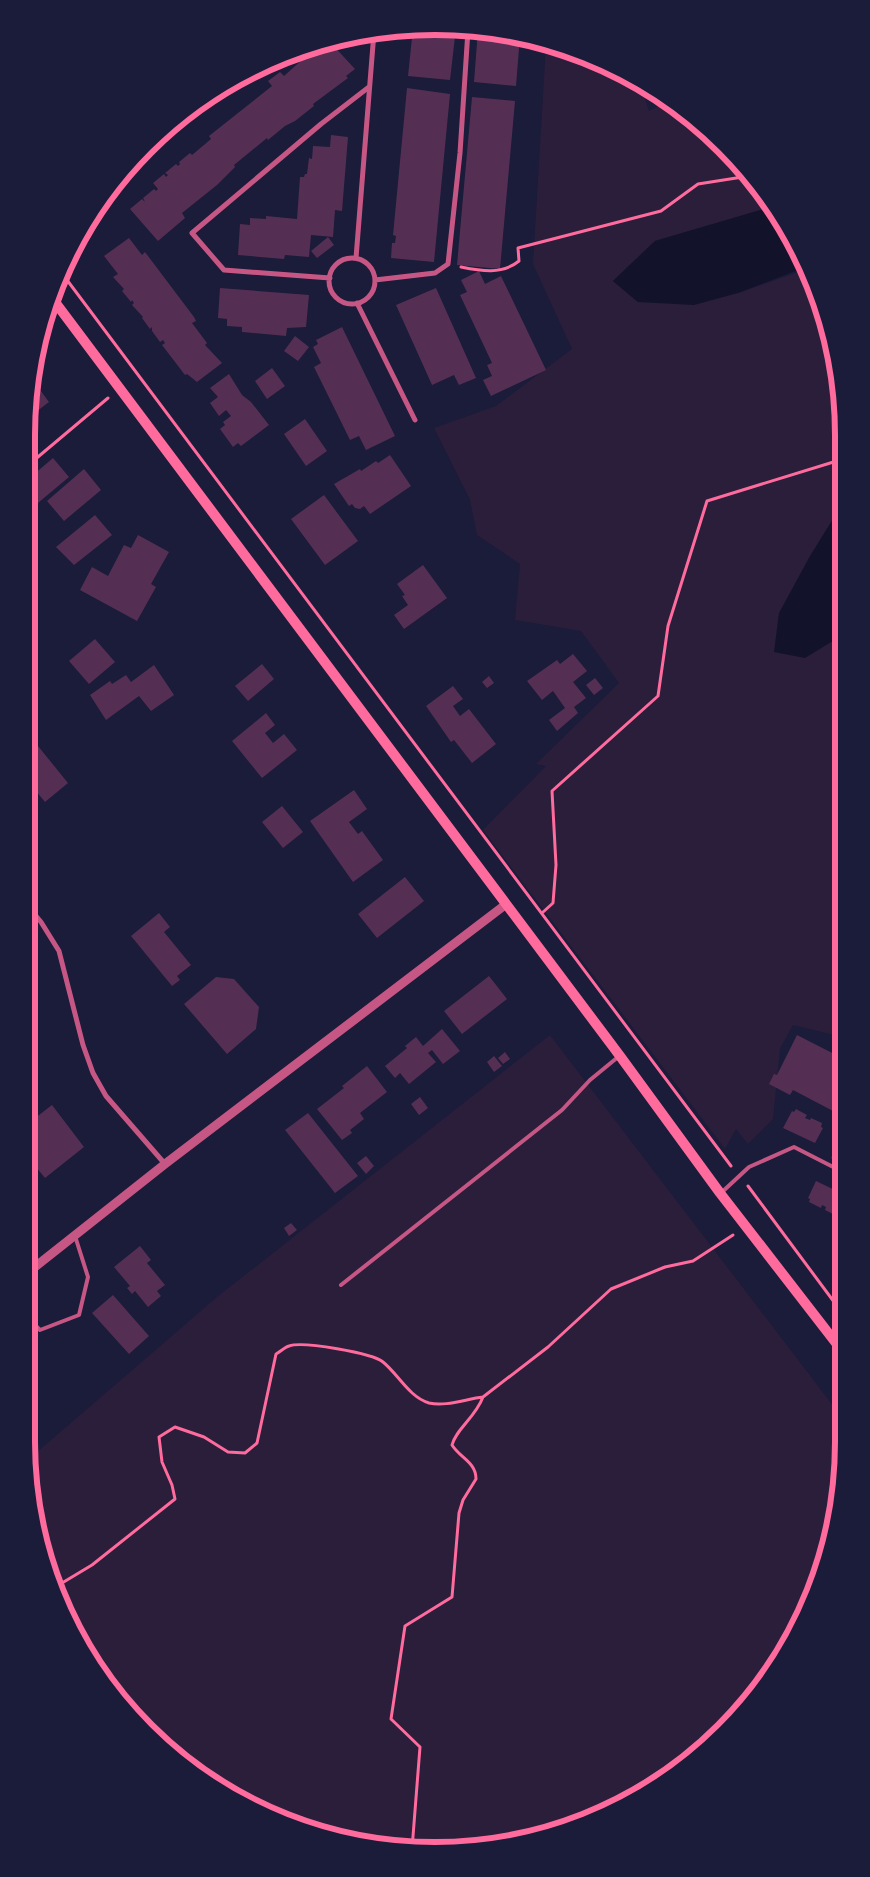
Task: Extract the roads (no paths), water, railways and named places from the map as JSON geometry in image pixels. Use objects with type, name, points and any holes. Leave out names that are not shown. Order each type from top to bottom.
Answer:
[{"type":"main road","points":[[57,304],[620,1056],[720,1193],[835,1340]]},
{"type":"street","points":[[375,280],[435,273],[448,264],[460,153],[468,37]]},
{"type":"street","points":[[356,258],[373,40]]},
{"type":"street","points":[[330,278],[224,270],[192,233],[320,124],[369,87]]},
{"type":"street","points":[[349,258],[356,258],[369,265],[375,280],[370,294],[357,303],[343,302],[337,297],[330,285],[330,278],[336,265],[349,258]]},
{"type":"street","points":[[357,303],[415,420]]},
{"type":"street","points":[[35,1267],[165,1164],[505,904]]},
{"type":"street","points":[[35,915],[59,951],[83,1045],[93,1073],[106,1096],[165,1164]]},
{"type":"lane","points":[[341,1285],[562,1110],[590,1080],[620,1056]]},
{"type":"lane","points":[[720,1193],[749,1167],[794,1147],[835,1168]]},
{"type":"lane","points":[[35,1325],[40,1330],[79,1315],[88,1276],[75,1236]]}]
